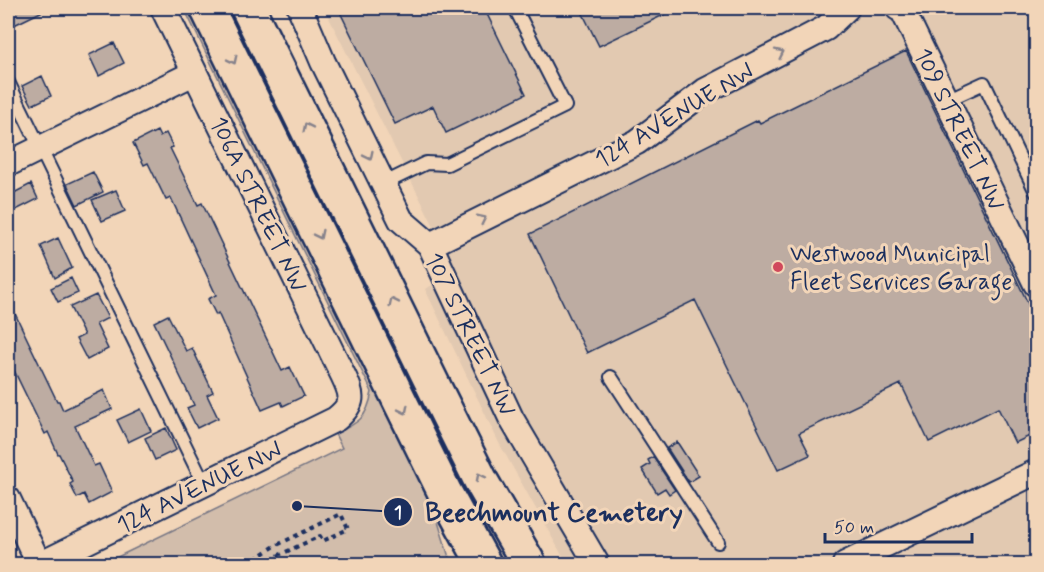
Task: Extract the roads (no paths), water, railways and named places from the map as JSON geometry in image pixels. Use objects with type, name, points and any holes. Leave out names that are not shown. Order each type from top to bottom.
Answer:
[{"type":"main road","points":[[207,8],[440,482],[484,564]]},
{"type":"main road","points":[[248,8],[445,409],[528,564]]},
{"type":"street","name":"106A STREET NW","points":[[163,8],[343,375],[350,391],[351,402]]},
{"type":"street","name":"107 STREET NW","points":[[300,8],[323,62],[401,220],[430,244],[511,418],[597,564]]},
{"type":"street","name":"124 AVENUE NW","points":[[430,244],[637,142],[705,91],[826,28],[847,8]]},
{"type":"street","name":"109 STREET NW","points":[[898,8],[902,9],[1036,284]]},
{"type":"street","points":[[8,164],[194,73]]},
{"type":"street","name":"124 AVENUE NW","points":[[40,564],[336,419],[351,402]]},
{"type":"street","points":[[845,564],[1036,472]]},
{"type":"street","points":[[8,499],[40,564]]},
{"type":"lane","points":[[383,184],[426,163],[447,164],[565,106],[515,8]]},
{"type":"lane","points":[[8,82],[204,484]]},
{"type":"lane","points":[[946,100],[984,83],[1036,192]]},
{"type":"lane","points":[[611,377],[718,542]]},
{"type":"place","name":"Westwood Municipal Fleet Services Garage","points":[[778,267]]},
{"type":"place","name":"Beechmount Cemetery","points":[[297,506]]}]
